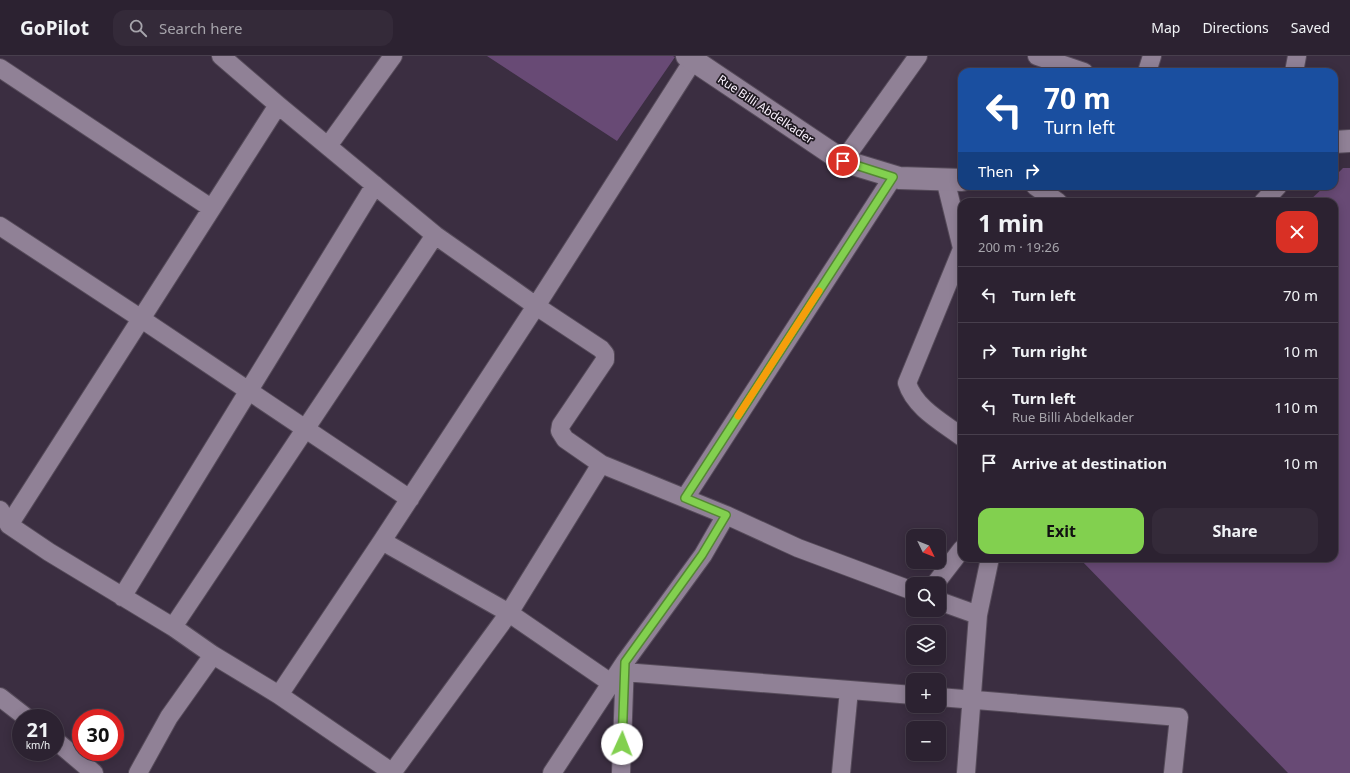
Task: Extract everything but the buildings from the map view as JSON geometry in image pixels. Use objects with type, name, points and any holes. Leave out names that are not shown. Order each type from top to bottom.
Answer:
[{"type":"street","points":[[220,56],[435,235],[536,306],[601,349],[605,354],[605,360],[561,425],[560,431],[566,439],[600,464],[726,515],[798,548],[906,588]]},
{"type":"street","points":[[328,146],[393,56]]},
{"type":"street","points":[[843,161],[918,56]]},
{"type":"street","points":[[1037,56],[1072,68]]},
{"type":"street","points":[[1148,68],[1152,56]]},
{"type":"street","points":[[1295,68],[1297,56]]},
{"type":"street","points":[[279,695],[382,542],[536,306],[692,57]]},
{"type":"street","name":"Rue Billi Abdelkader","points":[[692,57],[843,161],[893,177],[954,180]]},
{"type":"street","points":[[0,68],[211,208]]},
{"type":"street","points":[[278,105],[140,318],[4,517],[49,552],[173,627],[212,655],[279,695],[393,773],[509,613],[600,464]]},
{"type":"street","points":[[1338,142],[1350,141]]},
{"type":"street","points":[[685,498],[893,177]]},
{"type":"street","points":[[954,180],[958,214]]},
{"type":"street","points":[[122,597],[375,185]]},
{"type":"street","points":[[1041,190],[1052,198]]},
{"type":"street","points":[[1267,198],[1274,190]]},
{"type":"street","points":[[0,226],[410,499]]},
{"type":"street","points":[[173,627],[435,235]]},
{"type":"street","points":[[958,258],[906,383],[910,393],[917,403],[958,434]]},
{"type":"street","points":[[552,773],[611,683],[624,667],[702,555],[726,515]]},
{"type":"street","points":[[382,542],[509,613],[611,683]]},
{"type":"street","points":[[939,577],[958,553]]},
{"type":"street","points":[[966,773],[978,615],[989,562]]},
{"type":"street","points":[[946,604],[978,615]]},
{"type":"street","points":[[138,773],[169,718],[212,655]]},
{"type":"street","points":[[624,667],[906,694]]},
{"type":"street","points":[[621,773],[624,667]]},
{"type":"street","points":[[841,773],[849,690]]},
{"type":"street","points":[[0,697],[15,709]]},
{"type":"street","points":[[946,698],[1179,717],[1173,773]]},
{"type":"street","points":[[64,748],[94,773]]},
{"type":"shaded area","points":[[487,56],[673,56],[675,57],[617,141]]},
{"type":"shaded area","points":[[1343,168],[1350,168],[1350,773],[1288,773],[1083,562],[1338,562],[1338,198],[1312,198],[1321,190],[1338,190],[1338,173]]},
{"type":"slow traffic","points":[[738,416],[819,291]]},
{"type":"route","points":[[622,744],[625,662],[702,555],[726,515],[685,498],[893,177],[843,161]]}]
